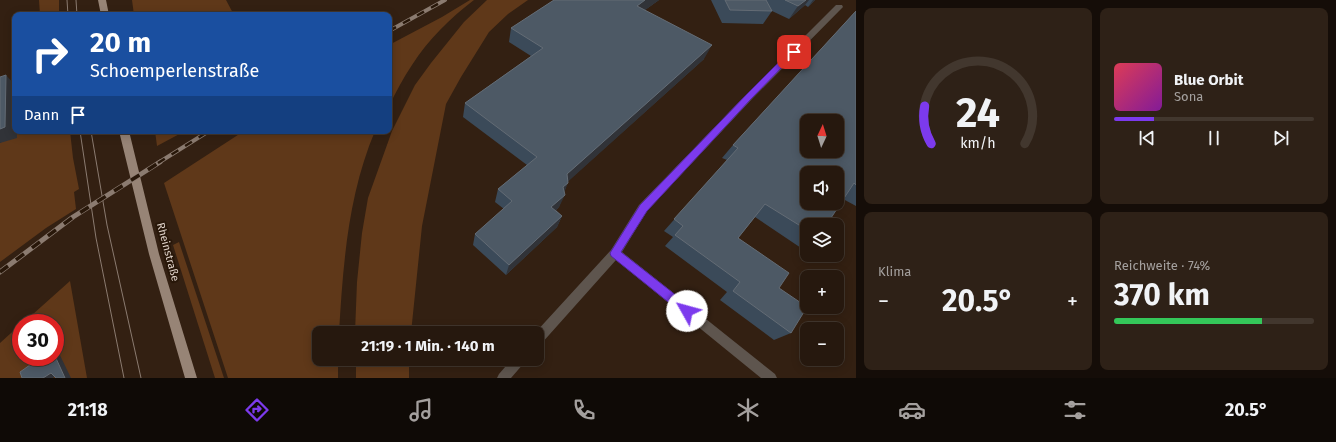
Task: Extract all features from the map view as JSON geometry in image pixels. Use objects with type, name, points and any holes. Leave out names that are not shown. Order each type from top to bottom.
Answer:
[{"type":"main road","points":[[102,0],[104,12]]},
{"type":"main road","name":"Rheinstraße","points":[[125,134],[154,254],[191,378]]},
{"type":"street","points":[[544,332],[615,253],[643,208],[749,97],[839,7]]},
{"type":"street","points":[[615,253],[771,378]]},
{"type":"street","points":[[503,378],[514,366]]},
{"type":"shaded area","points":[[39,0],[59,0],[59,12],[40,12]]},
{"type":"shaded area","points":[[132,0],[226,0],[232,12],[134,12]]},
{"type":"shaded area","points":[[470,0],[474,0],[456,14],[432,38],[418,56],[392,100],[392,43],[442,17]]},
{"type":"shaded area","points":[[487,0],[528,0],[508,14],[489,32],[446,104],[422,226],[412,326],[355,326],[357,282],[362,233],[368,198],[392,131],[415,85],[464,22]]},
{"type":"shaded area","points":[[13,134],[70,134],[79,189],[74,192],[76,209],[46,228],[0,262],[0,143]]},
{"type":"shaded area","points":[[155,134],[179,134],[157,146]]},
{"type":"shaded area","points":[[239,134],[374,134],[359,180],[348,230],[340,326],[312,326],[312,366],[338,366],[338,378],[228,378],[164,183]]},
{"type":"shaded area","points":[[179,242],[224,378],[215,378],[173,245]]},
{"type":"shaded area","points":[[70,281],[87,378],[0,378],[0,343],[12,332],[12,366],[64,366],[64,314],[33,314]]},
{"type":"shaded area","points":[[356,366],[409,366],[409,378],[356,378]]},
{"type":"building","points":[[554,0],[645,0],[637,6],[712,45],[567,174],[568,183],[563,187],[565,195],[551,207],[562,216],[509,265],[475,234],[512,201],[498,189],[537,157],[465,103],[543,48],[511,28]]},
{"type":"building","points":[[725,0],[766,0],[772,11],[730,10]]},
{"type":"building","points":[[785,0],[806,0],[798,6]]},
{"type":"building","points":[[856,11],[856,185],[854,183],[844,198],[844,166],[800,166],[800,210],[836,210],[831,218],[800,218],[800,226],[765,204],[738,238],[789,273],[779,288],[800,302],[800,314],[803,314],[791,333],[733,291],[740,282],[675,235],[683,226],[674,219],[738,148],[733,145]]},
{"type":"building","points":[[6,75],[5,127],[0,129],[0,77]]},
{"type":"building","points":[[28,366],[60,366],[65,378],[56,378],[51,373],[43,378],[22,378],[20,372]]},
{"type":"tram line","points":[[67,0],[68,12]]},
{"type":"tram line","points":[[76,0],[77,12]]},
{"type":"tram line","points":[[80,134],[96,238],[124,378]]},
{"type":"tram line","points":[[92,134],[107,225],[141,378]]},
{"type":"railway","points":[[392,29],[445,0]]},
{"type":"railway","points":[[158,163],[204,134]]},
{"type":"railway","points":[[0,272],[73,217],[160,162]]},
{"type":"route","points":[[687,311],[615,253],[643,208],[794,52]]}]
